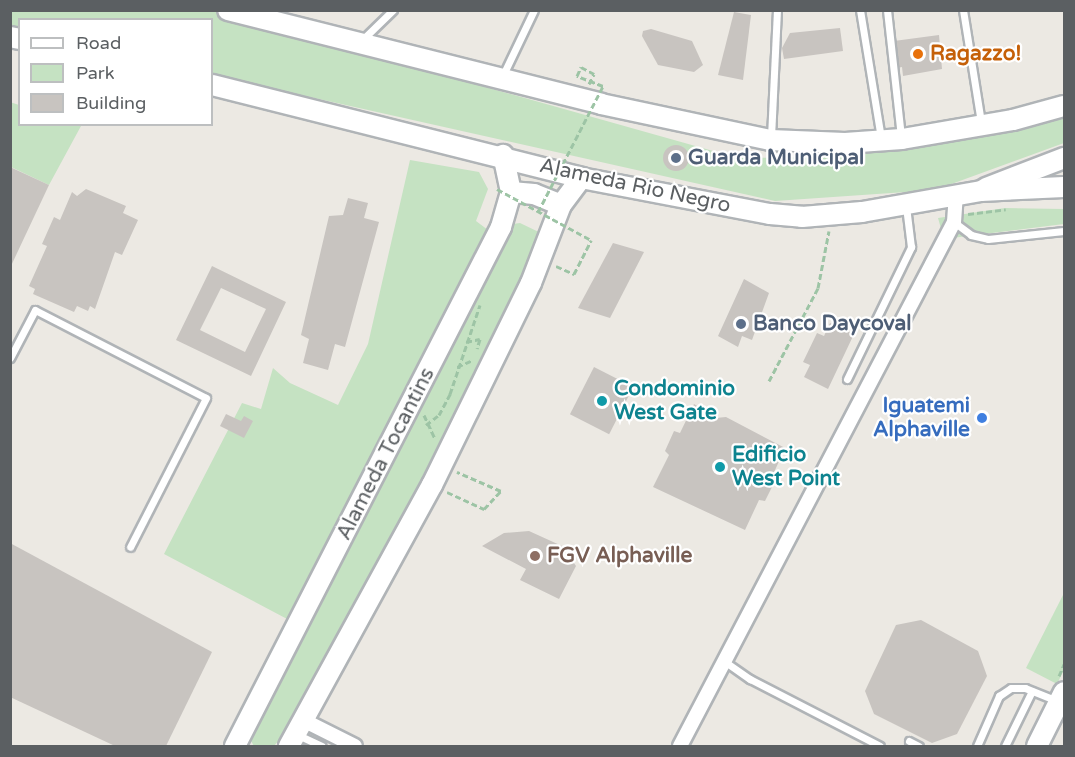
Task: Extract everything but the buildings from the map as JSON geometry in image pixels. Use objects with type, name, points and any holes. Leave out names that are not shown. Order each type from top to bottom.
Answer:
[{"type":"main road","points":[[228,10],[500,79],[770,140],[806,143],[902,139],[982,126],[1065,106]]},
{"type":"main road","name":"Alameda Rio Negro","points":[[213,85],[502,155],[581,178],[770,214],[832,215],[906,206],[981,190],[1065,187]]},
{"type":"main road","name":"Alameda Tocantins","points":[[235,747],[501,227],[504,190],[502,155]]},
{"type":"main road","points":[[981,190],[1005,178],[1065,158]]},
{"type":"main road","points":[[296,733],[432,485],[531,283],[561,205],[581,178]]},
{"type":"main road","points":[[504,190],[534,194],[561,205]]},
{"type":"main road","points":[[1037,747],[1062,697]]},
{"type":"street","points":[[680,747],[722,660],[954,222],[956,196]]},
{"type":"street","points":[[296,733],[355,747]]},
{"type":"lane","points":[[358,44],[393,10]]},
{"type":"lane","points":[[500,79],[534,10]]},
{"type":"lane","points":[[770,140],[777,10]]},
{"type":"lane","points":[[860,10],[881,141]]},
{"type":"lane","points":[[887,10],[902,139]]},
{"type":"lane","points":[[963,10],[982,126]]},
{"type":"lane","points":[[847,379],[911,247],[906,206]]},
{"type":"lane","points":[[954,222],[971,235],[988,239],[1065,231]]},
{"type":"lane","points":[[10,358],[35,310],[206,398],[130,547]]},
{"type":"lane","points":[[722,660],[750,679],[880,747]]},
{"type":"lane","points":[[977,747],[999,696],[1011,688],[1062,697]]},
{"type":"lane","points":[[1005,747],[1032,691]]},
{"type":"lane","points":[[296,733],[322,747]]},
{"type":"lane","points":[[909,741],[920,747]]},
{"type":"path","points":[[538,212],[603,86],[576,76],[581,67],[594,74]]},
{"type":"path","points":[[504,190],[538,212],[591,240],[573,274]]},
{"type":"path","points":[[769,381],[818,288],[832,215]]},
{"type":"path","points":[[457,367],[474,360],[480,339],[466,342]]},
{"type":"path","points":[[413,399],[424,411],[433,437],[450,447]]},
{"type":"path","points":[[432,485],[484,509],[501,491],[441,465]]},
{"type":"green space","points":[[11,11],[215,11],[738,158],[816,157],[950,142],[1064,117],[1064,143],[935,190],[775,201],[213,75],[213,18],[18,18],[18,29],[11,27]]},
{"type":"green space","points":[[10,102],[18,105],[18,126],[81,126],[49,185],[11,167]]},
{"type":"green space","points":[[410,160],[479,172],[488,189],[476,221],[488,230],[289,620],[164,554],[242,403],[261,409],[273,368],[290,383],[338,405],[368,344]]},
{"type":"green space","points":[[1005,208],[1064,209],[1064,224],[944,239],[938,218]]},
{"type":"green space","points":[[520,223],[545,235],[453,428],[286,732],[274,746],[254,746],[251,741],[499,248],[513,224]]},
{"type":"green space","points":[[1064,593],[1064,670],[1057,684],[1026,668]]},
{"type":"place","name":"Ragazzo!","points":[[918,54]]},
{"type":"place","name":"Guarda Municipal","points":[[676,158]]},
{"type":"place","name":"Banco Daycoval","points":[[741,324]]},
{"type":"place","name":"Condominio West Gate","points":[[602,401]]},
{"type":"place","name":"Iguatemi Alphaville","points":[[982,418]]},
{"type":"place","name":"Edificio West Point","points":[[720,467]]},
{"type":"place","name":"FGV Alphaville","points":[[535,556]]}]
